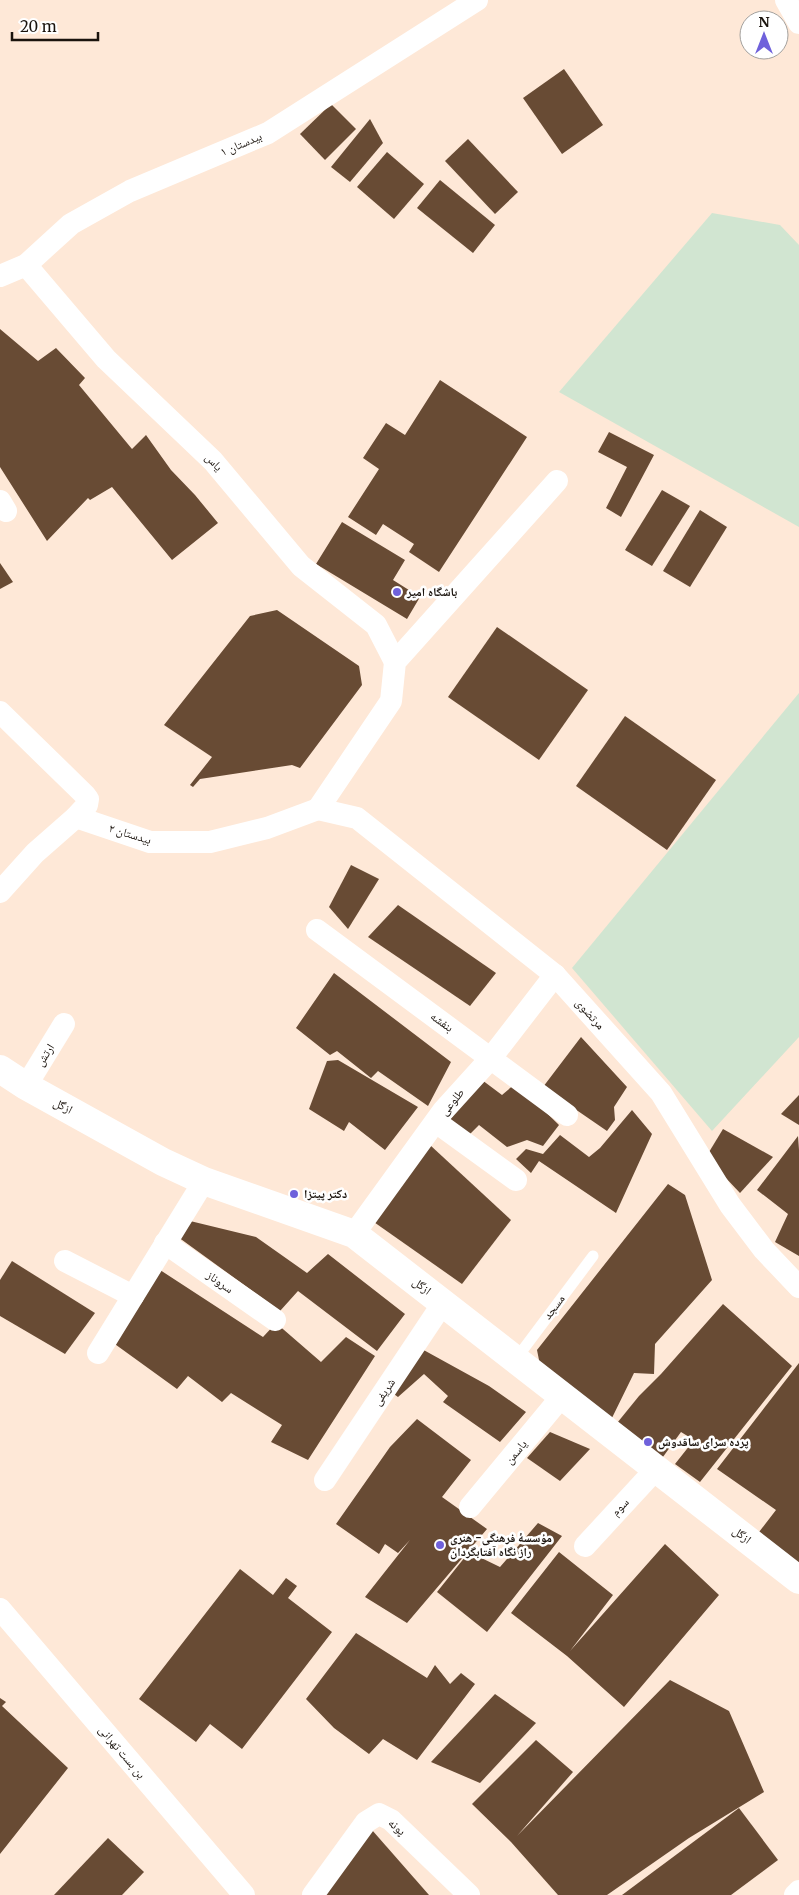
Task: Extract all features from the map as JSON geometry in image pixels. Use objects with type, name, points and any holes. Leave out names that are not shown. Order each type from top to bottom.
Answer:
[{"type":"main road","name":"ازگل","points":[[0,1069],[26,1086],[163,1162],[204,1181],[354,1234],[799,1580]]},
{"type":"street","name":"بیدستان ۱","points":[[0,276],[26,265],[71,224],[130,192],[268,133],[477,0]]},
{"type":"street","points":[[786,0],[799,23]]},
{"type":"street","name":"یاس","points":[[26,265],[106,359],[213,461],[301,566],[376,625],[395,662]]},
{"type":"street","points":[[318,809],[391,701],[395,662],[557,480]]},
{"type":"street","points":[[0,712],[88,799],[87,805],[76,817],[35,853],[0,892]]},
{"type":"street","name":"بیدستان ۲","points":[[76,817],[150,842],[210,842],[267,828],[318,809]]},
{"type":"street","name":"مرتضوی","points":[[318,809],[357,818],[555,975],[660,1093],[730,1205],[764,1250],[799,1287]]},
{"type":"street","name":"بنفشه","points":[[317,930],[567,1115]]},
{"type":"street","name":"طلوعی","points":[[354,1234],[443,1111],[491,1058],[555,975]]},
{"type":"street","name":"ارتش","points":[[26,1086],[64,1024]]},
{"type":"street","points":[[436,1122],[516,1180]]},
{"type":"street","points":[[98,1352],[204,1181]]},
{"type":"street","name":"سروناز","points":[[165,1243],[275,1320]]},
{"type":"street","points":[[64,1261],[133,1296]]},
{"type":"street","name":"شریفی","points":[[325,1480],[443,1303]]},
{"type":"street","name":"یاسمن","points":[[470,1507],[562,1396]]},
{"type":"street","name":"سوم","points":[[585,1546],[656,1468]]},
{"type":"street","name":"بن بست تهرانی","points":[[0,1609],[244,1895]]},
{"type":"street","name":"پونه","points":[[313,1895],[366,1822],[379,1814],[391,1820],[469,1895]]},
{"type":"street","points":[[795,1895],[799,1891]]},
{"type":"lane","name":"مسجد","points":[[516,1359],[592,1256]]},
{"type":"green space","points":[[712,213],[780,225],[799,245],[799,527],[559,392]]},
{"type":"green space","points":[[799,693],[799,1037],[712,1131],[572,968]]},
{"type":"building","points":[[564,69],[603,125],[562,154],[523,98]]},
{"type":"building","points":[[331,104],[356,129],[325,160],[300,134]]},
{"type":"building","points":[[370,119],[383,143],[350,182],[331,167]]},
{"type":"building","points":[[468,139],[518,192],[495,214],[445,161]]},
{"type":"building","points":[[387,152],[424,184],[394,219],[357,187]]},
{"type":"building","points":[[440,180],[495,225],[473,253],[417,208]]},
{"type":"building","points":[[0,329],[38,361],[56,348],[85,378],[79,385],[132,449],[146,435],[171,470],[218,523],[172,560],[112,487],[90,500],[88,498],[47,541],[0,467]]},
{"type":"building","points":[[440,380],[527,437],[439,572],[409,552],[414,544],[383,524],[376,535],[348,517],[379,469],[363,458],[386,423],[405,435]]},
{"type":"building","points":[[609,432],[654,455],[621,517],[606,508],[627,467],[598,452]]},
{"type":"building","points":[[662,490],[690,506],[652,566],[625,550]]},
{"type":"building","points":[[700,510],[727,527],[690,587],[663,571]]},
{"type":"building","points":[[342,522],[405,560],[393,580],[420,597],[407,619],[316,564]]},
{"type":"building","points":[[0,563],[13,582],[0,589]]},
{"type":"building","points":[[277,610],[359,666],[362,685],[300,768],[292,765],[200,779],[193,787],[190,785],[212,757],[164,725],[250,616]]},
{"type":"building","points":[[497,627],[588,690],[539,760],[448,697]]},
{"type":"building","points":[[625,716],[716,780],[667,850],[576,786]]},
{"type":"building","points":[[351,865],[379,879],[348,929],[329,907]]},
{"type":"building","points":[[398,905],[496,973],[470,1006],[368,937]]},
{"type":"building","points":[[334,973],[451,1062],[428,1106],[378,1071],[371,1078],[337,1051],[330,1055],[296,1028]]},
{"type":"building","points":[[581,1037],[627,1087],[614,1107],[615,1120],[607,1131],[543,1087]]},
{"type":"building","points":[[338,1060],[418,1107],[385,1150],[349,1122],[344,1131],[309,1109],[327,1061]]},
{"type":"building","points":[[482,1080],[502,1095],[516,1083],[559,1125],[543,1146],[527,1140],[507,1147],[479,1125],[469,1135],[448,1119]]},
{"type":"building","points":[[799,1095],[799,1125],[781,1114]]},
{"type":"building","points":[[632,1110],[652,1134],[616,1213],[539,1161],[531,1173],[516,1159],[526,1149],[543,1154],[560,1135],[589,1157],[600,1148]]},
{"type":"building","points":[[723,1129],[773,1157],[740,1193],[706,1157]]},
{"type":"building","points":[[798,1136],[799,1256],[775,1242],[788,1214],[757,1190]]},
{"type":"building","points":[[430,1145],[511,1220],[462,1284],[371,1220]]},
{"type":"building","points":[[668,1184],[685,1195],[712,1280],[655,1344],[654,1374],[634,1373],[609,1424],[541,1370],[537,1350]]},
{"type":"building","points":[[186,1220],[256,1237],[307,1273],[328,1254],[405,1314],[377,1351],[298,1291],[280,1311],[178,1237]]},
{"type":"building","points":[[12,1261],[95,1313],[65,1354],[0,1316],[0,1280]]},
{"type":"building","points":[[157,1268],[263,1337],[276,1323],[321,1362],[346,1337],[375,1356],[308,1460],[271,1442],[282,1425],[231,1393],[222,1402],[188,1376],[177,1389],[112,1342]]},
{"type":"building","points":[[723,1304],[792,1366],[700,1482],[675,1464],[694,1440],[681,1432],[660,1461],[613,1428],[639,1396]]},
{"type":"building","points":[[420,1348],[489,1386],[526,1412],[500,1442],[443,1402],[448,1396],[424,1374],[398,1397],[391,1392]]},
{"type":"building","points":[[799,1363],[799,1563],[756,1536],[776,1510],[717,1469]]},
{"type":"building","points":[[417,1419],[471,1460],[442,1497],[487,1529],[407,1623],[365,1597],[410,1540],[398,1553],[385,1544],[379,1554],[336,1524],[390,1447]]},
{"type":"building","points":[[550,1432],[590,1449],[560,1481],[527,1458]]},
{"type":"building","points":[[538,1523],[562,1536],[487,1632],[437,1592],[469,1552],[500,1567]]},
{"type":"building","points":[[665,1544],[719,1595],[624,1707],[567,1656],[511,1613],[559,1552],[613,1595],[570,1651]]},
{"type":"building","points":[[240,1569],[273,1595],[286,1578],[297,1586],[288,1598],[332,1632],[242,1749],[210,1724],[196,1742],[139,1699]]},
{"type":"building","points":[[356,1633],[427,1678],[435,1665],[450,1684],[461,1673],[475,1684],[417,1760],[383,1739],[369,1754],[334,1728],[306,1699]]},
{"type":"building","points":[[670,1680],[729,1711],[764,1792],[689,1838],[607,1895],[558,1895],[511,1842],[472,1804],[536,1740],[573,1772],[517,1836]]},
{"type":"building","points":[[495,1694],[536,1723],[480,1783],[431,1762]]},
{"type":"building","points":[[0,1698],[6,1702],[2,1706],[68,1768],[0,1854]]},
{"type":"building","points":[[739,1808],[778,1860],[731,1895],[622,1895]]},
{"type":"building","points":[[372,1830],[429,1895],[323,1895]]},
{"type":"building","points":[[108,1838],[144,1872],[122,1895],[54,1895]]},
{"type":"place","name":"باشگاه امیر","points":[[397,592]]},
{"type":"place","name":"دکتر پیتزا","points":[[294,1194]]},
{"type":"place","name":"پرده سرای ساقدوش","points":[[648,1442]]},
{"type":"place","name":"مؤسسۀ فرهنگی- هنری راز نگاه آفتابگردان","points":[[440,1545]]}]
